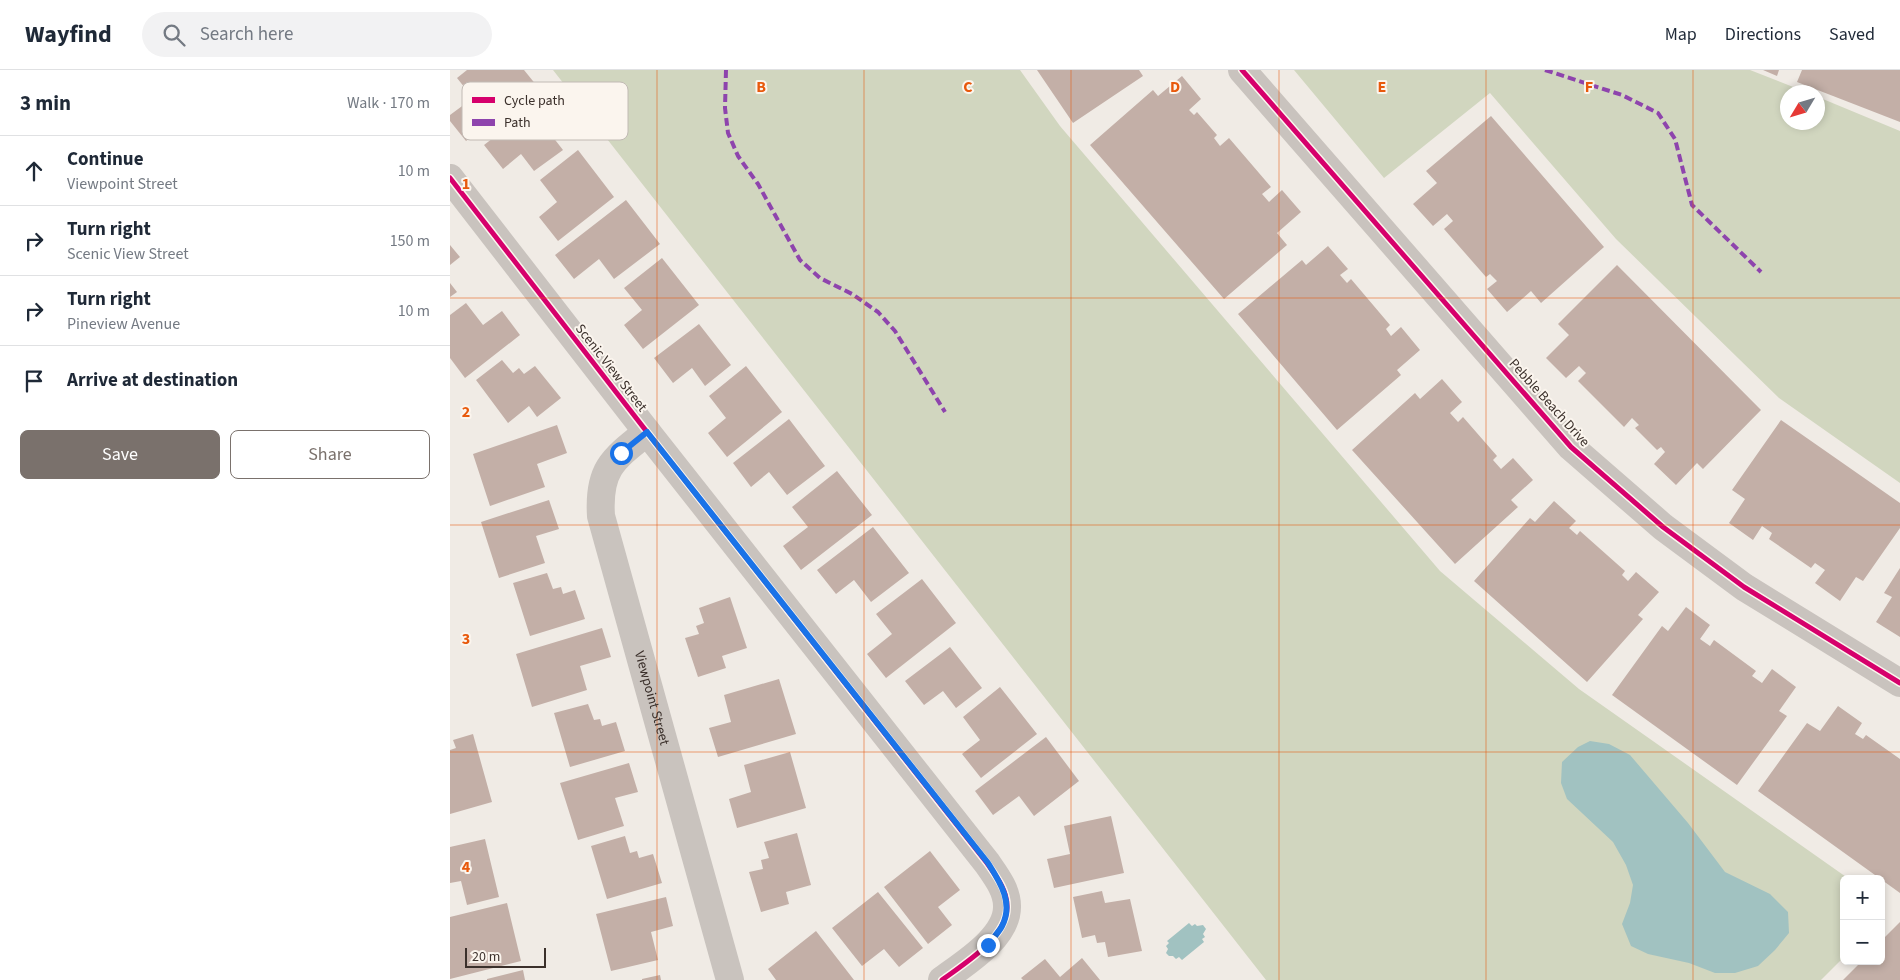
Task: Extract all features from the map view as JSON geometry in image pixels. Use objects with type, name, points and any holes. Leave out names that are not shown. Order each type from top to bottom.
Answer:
[{"type":"street","name":"Pebble Beach Drive","points":[[1242,70],[1571,447],[1663,527],[1744,587],[1900,683]]},
{"type":"street","name":"Scenic View Street","points":[[450,178],[647,432],[988,863],[1001,884],[1007,905],[1002,926],[988,945],[942,980]]},
{"type":"street","name":"Viewpoint Street","points":[[647,432],[621,453],[610,465],[603,480],[600,496],[601,516],[730,980]]},
{"type":"green space","points":[[553,70],[1020,70],[1060,126],[1440,571],[1579,689],[1843,875],[1840,875],[1840,961],[1821,980],[1266,980],[608,140],[628,140],[628,82],[562,82]]},
{"type":"green space","points":[[1294,70],[1750,70],[1788,85],[1780,85],[1780,130],[1825,130],[1825,100],[1900,131],[1900,483],[1779,398],[1616,239],[1490,93],[1384,178]]},
{"type":"water","points":[[1590,741],[1609,744],[1630,755],[1688,823],[1725,872],[1770,894],[1788,912],[1789,933],[1758,966],[1735,973],[1715,973],[1689,963],[1648,954],[1631,946],[1622,924],[1630,903],[1633,885],[1626,865],[1613,842],[1567,799],[1561,783],[1562,762],[1578,747]]},
{"type":"water","points":[[1189,923],[1192,926],[1195,924],[1197,926],[1203,925],[1206,929],[1203,934],[1205,937],[1202,939],[1204,942],[1182,960],[1179,957],[1176,959],[1173,956],[1169,956],[1166,953],[1168,949],[1166,946],[1169,943],[1167,941]]},
{"type":"building","points":[[467,70],[524,70],[534,82],[462,82],[462,84],[457,78]]},
{"type":"building","points":[[1037,70],[1139,70],[1143,76],[1073,123]]},
{"type":"building","points":[[1763,70],[1779,70],[1777,76]]},
{"type":"building","points":[[1802,70],[1900,70],[1900,122],[1825,93],[1825,85],[1805,85],[1797,82]]},
{"type":"building","points":[[1182,76],[1201,99],[1189,110],[1194,115],[1197,112],[1217,135],[1214,138],[1220,146],[1229,138],[1271,187],[1262,194],[1269,202],[1282,190],[1301,212],[1277,233],[1287,245],[1224,299],[1090,145],[1153,90],[1158,96]]},
{"type":"building","points":[[462,106],[462,136],[450,121],[450,115]]},
{"type":"building","points":[[1491,116],[1604,247],[1541,303],[1531,291],[1507,312],[1487,289],[1497,281],[1490,274],[1486,277],[1444,229],[1453,221],[1447,214],[1433,226],[1413,204],[1437,183],[1426,171]]},
{"type":"building","points":[[491,140],[555,140],[563,150],[534,171],[521,154],[503,169],[484,145]]},
{"type":"building","points":[[578,150],[614,197],[558,241],[539,217],[557,202],[540,180]]},
{"type":"building","points":[[626,200],[660,244],[614,279],[599,259],[574,279],[555,255]]},
{"type":"building","points":[[450,245],[460,257],[450,265]]},
{"type":"building","points":[[1328,246],[1348,269],[1340,275],[1347,283],[1351,279],[1390,325],[1386,329],[1391,336],[1401,327],[1420,350],[1397,370],[1401,375],[1337,430],[1238,314],[1302,260],[1306,265]]},
{"type":"building","points":[[662,258],[699,305],[643,349],[624,325],[642,310],[624,288]]},
{"type":"building","points":[[1617,265],[1761,410],[1703,469],[1697,463],[1676,485],[1654,464],[1665,452],[1661,447],[1657,450],[1635,428],[1639,425],[1632,418],[1624,427],[1578,381],[1586,373],[1579,366],[1566,378],[1546,358],[1569,335],[1558,324]]},
{"type":"building","points":[[450,283],[457,292],[450,297]]},
{"type":"building","points":[[466,303],[483,325],[502,311],[520,335],[465,378],[450,358],[450,315]]},
{"type":"building","points":[[699,324],[731,365],[705,386],[692,368],[673,383],[654,358]]},
{"type":"building","points":[[502,360],[513,373],[519,368],[524,374],[535,366],[561,398],[537,417],[529,406],[508,423],[476,380]]},
{"type":"building","points":[[746,366],[782,412],[727,457],[708,433],[726,418],[709,396]]},
{"type":"building","points":[[1442,379],[1462,402],[1450,413],[1458,422],[1463,417],[1497,456],[1493,460],[1501,469],[1513,458],[1533,480],[1511,500],[1518,507],[1455,564],[1352,450],[1415,393],[1420,399]]},
{"type":"building","points":[[789,419],[825,466],[787,495],[769,472],[751,487],[733,463]]},
{"type":"building","points":[[1781,420],[1900,503],[1900,528],[1863,581],[1856,577],[1840,601],[1815,583],[1825,570],[1815,563],[1811,568],[1769,539],[1772,533],[1762,526],[1753,540],[1729,523],[1745,499],[1732,490]]},
{"type":"building","points":[[557,425],[567,453],[537,464],[545,487],[490,506],[473,454]]},
{"type":"building","points":[[837,471],[872,515],[801,570],[783,546],[808,527],[792,507]]},
{"type":"building","points":[[549,500],[559,529],[536,536],[545,563],[499,578],[481,522]]},
{"type":"building","points":[[1554,501],[1576,521],[1569,528],[1577,535],[1580,531],[1625,571],[1622,575],[1628,581],[1636,572],[1659,592],[1638,615],[1643,619],[1587,682],[1474,581],[1530,518],[1535,522]]},
{"type":"building","points":[[873,527],[909,573],[871,602],[854,580],[836,594],[817,570]]},
{"type":"building","points":[[1900,568],[1900,637],[1876,622],[1892,597],[1884,593]]},
{"type":"building","points":[[547,573],[553,589],[561,587],[563,594],[575,590],[585,619],[530,636],[513,583]]},
{"type":"building","points":[[922,579],[956,623],[886,678],[867,654],[892,634],[876,614]]},
{"type":"building","points":[[730,597],[747,648],[722,656],[726,668],[698,677],[685,638],[699,634],[696,626],[704,623],[699,608]]},
{"type":"building","points":[[1686,607],[1710,625],[1700,639],[1710,646],[1714,640],[1756,671],[1752,676],[1762,683],[1772,669],[1796,687],[1779,711],[1787,716],[1737,785],[1612,695],[1662,626],[1668,631]]},
{"type":"building","points":[[602,628],[611,657],[580,666],[587,690],[532,707],[516,654]]},
{"type":"building","points":[[950,647],[982,688],[956,708],[943,691],[924,705],[905,681]]},
{"type":"building","points":[[779,679],[796,734],[718,757],[709,728],[731,722],[724,695]]},
{"type":"building","points":[[1000,687],[1037,734],[981,778],[962,754],[980,740],[963,717]]},
{"type":"building","points":[[588,704],[594,720],[600,719],[602,726],[616,722],[625,751],[570,767],[554,713]]},
{"type":"building","points":[[1838,706],[1862,723],[1855,734],[1863,739],[1866,735],[1900,759],[1900,893],[1885,882],[1885,875],[1875,875],[1758,791],[1807,723],[1820,731]]},
{"type":"building","points":[[473,734],[492,802],[450,814],[450,750],[456,748],[453,740]]},
{"type":"building","points":[[1046,737],[1079,781],[1034,816],[1019,796],[993,815],[975,791]]},
{"type":"building","points":[[790,752],[806,808],[737,828],[729,799],[751,792],[744,765]]},
{"type":"building","points":[[629,763],[638,792],[615,798],[624,826],[578,840],[560,783]]},
{"type":"building","points":[[1111,816],[1124,873],[1054,888],[1047,859],[1070,854],[1064,826]]},
{"type":"building","points":[[797,833],[811,885],[786,892],[789,904],[761,912],[749,872],[763,869],[761,860],[769,858],[764,842]]},
{"type":"building","points":[[625,836],[630,853],[637,851],[639,858],[653,854],[662,883],[607,899],[591,846]]},
{"type":"building","points":[[485,839],[499,897],[467,905],[461,881],[450,883],[450,847]]},
{"type":"building","points":[[930,851],[960,890],[938,907],[952,925],[928,944],[884,887]]},
{"type":"building","points":[[1102,891],[1105,903],[1130,899],[1142,951],[1108,957],[1105,942],[1097,943],[1095,935],[1082,938],[1073,897]]},
{"type":"building","points":[[878,892],[923,948],[899,967],[884,949],[862,966],[832,928]]},
{"type":"building","points":[[666,897],[673,926],[651,932],[658,960],[611,971],[596,914]]},
{"type":"building","points":[[507,903],[521,961],[450,979],[450,917]]},
{"type":"building","points":[[1900,922],[1900,980],[1843,980],[1858,965],[1885,965],[1885,937]]},
{"type":"building","points":[[816,931],[854,980],[776,980],[768,969]]},
{"type":"building","points":[[1082,958],[1100,980],[1023,980],[1021,978],[1045,959],[1060,977]]},
{"type":"building","points":[[523,970],[525,980],[487,980],[487,979]]},
{"type":"building","points":[[660,975],[661,980],[642,980],[642,979]]},
{"type":"marked path","points":[[726,70],[725,108],[728,133],[738,156],[758,184],[800,260],[820,278],[852,294],[878,312],[895,331],[945,412]]},
{"type":"marked path","points":[[1545,70],[1622,95],[1658,113],[1675,139],[1692,205],[1761,272]]},
{"type":"cycle path","points":[[1242,70],[1571,447],[1663,527],[1744,587],[1900,683]]},
{"type":"cycle path","points":[[450,178],[997,878],[1007,900],[1005,917],[1000,928],[984,948],[942,980]]},
{"type":"route","points":[[621,453],[647,432],[988,863],[1001,884],[1007,905],[1002,926],[988,945]]}]
